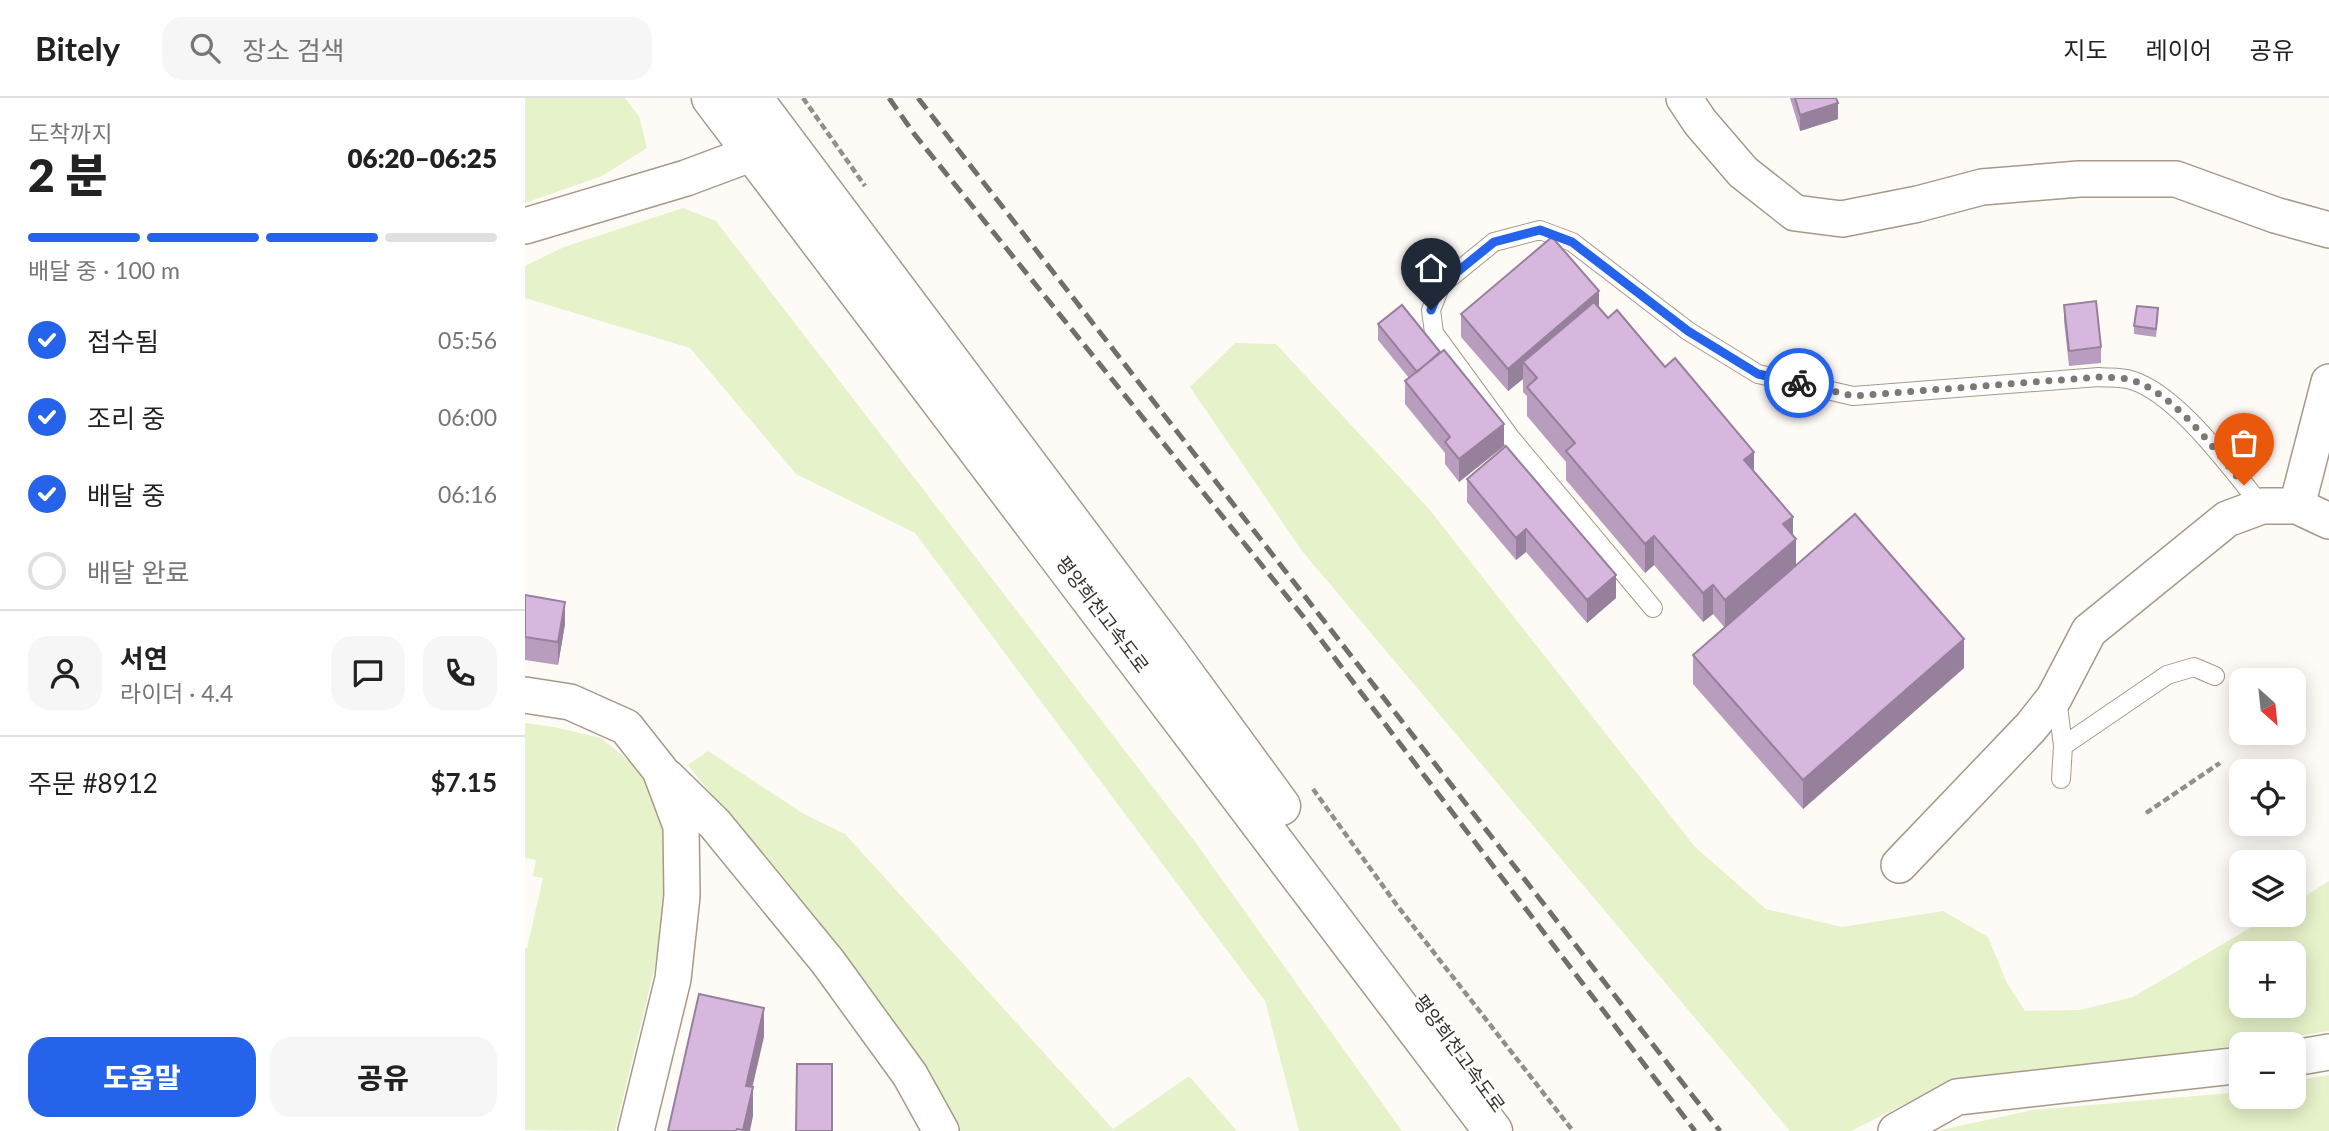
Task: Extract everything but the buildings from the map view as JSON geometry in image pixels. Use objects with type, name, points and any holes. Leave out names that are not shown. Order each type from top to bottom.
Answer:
[{"type":"highway","name":"평양희천고속도로","points":[[712,98],[1493,1131]]},
{"type":"highway","name":"평양희천고속도로","points":[[753,98],[1170,654],[1516,1131]]},
{"type":"street","points":[[1684,98],[1700,122],[1744,172],[1795,213],[1842,219],[1918,204],[1982,187],[2079,179],[2176,179],[2275,215],[2329,230]]},
{"type":"street","points":[[525,226],[686,178],[753,153]]},
{"type":"street","points":[[2297,506],[2329,382]]},
{"type":"street","points":[[1899,865],[2031,727],[2056,692],[2089,631],[2227,519],[2262,506],[2297,506],[2329,521]]},
{"type":"street","points":[[525,695],[570,702],[626,727],[660,770],[715,824],[828,962],[910,1075],[941,1131]]},
{"type":"street","points":[[636,1131],[673,979],[682,896],[681,825],[660,770]]},
{"type":"street","points":[[2306,1056],[2329,1052]]},
{"type":"street","points":[[1896,1131],[1957,1097],[2229,1066]]},
{"type":"lane","points":[[1653,608],[1510,437],[1434,332],[1431,310],[1441,285],[1494,242],[1540,230],[1572,242],[1688,331],[1758,374],[1853,396],[2099,377],[2130,379],[2155,391],[2190,421],[2262,506]]},
{"type":"lane","points":[[2063,746],[2167,676],[2194,667],[2215,676]]},
{"type":"lane","points":[[2056,692],[2063,746],[2061,779]]},
{"type":"path","points":[[2146,813],[2220,763]]},
{"type":"green space","points":[[525,98],[625,98],[639,116],[647,148],[602,176],[525,203]]},
{"type":"green space","points":[[683,208],[716,221],[1193,839],[1402,1131],[1299,1131],[1265,1001],[915,533],[796,474],[690,348],[525,298],[525,266],[564,247]]},
{"type":"green space","points":[[1235,343],[1276,344],[1429,509],[1695,847],[1766,909],[1842,927],[1943,911],[1988,937],[2007,983],[2025,1011],[2080,1010],[2133,997],[2252,927],[2306,927],[2306,895],[2329,881],[2329,1031],[2306,1035],[2306,1032],[2229,1032],[2229,1046],[2077,1070],[1975,1080],[1929,1092],[1851,1131],[1790,1131],[1302,551],[1190,387]]},
{"type":"green space","points":[[525,723],[601,738],[640,770],[660,811],[667,860],[664,929],[615,1131],[525,1130],[525,948],[543,878],[533,876],[536,860],[525,858]]},
{"type":"green space","points":[[708,751],[804,814],[845,834],[1113,1129],[1189,1076],[1237,1131],[954,1131],[836,947],[688,765]]},
{"type":"green space","points":[[2329,1075],[2329,1131],[1936,1131],[2033,1110],[2229,1093],[2229,1109],[2306,1109],[2306,1079]]},
{"type":"railway","points":[[889,98],[915,135],[1302,615],[1695,1131]]},
{"type":"railway","points":[[918,98],[1720,1131]]},
{"type":"way so far","points":[[1799,383],[1853,396],[2099,377],[2130,379],[2155,391],[2190,421],[2244,485]]},
{"type":"route","points":[[1431,310],[1441,285],[1494,242],[1540,230],[1572,242],[1688,331],[1758,374],[1799,383]]}]
